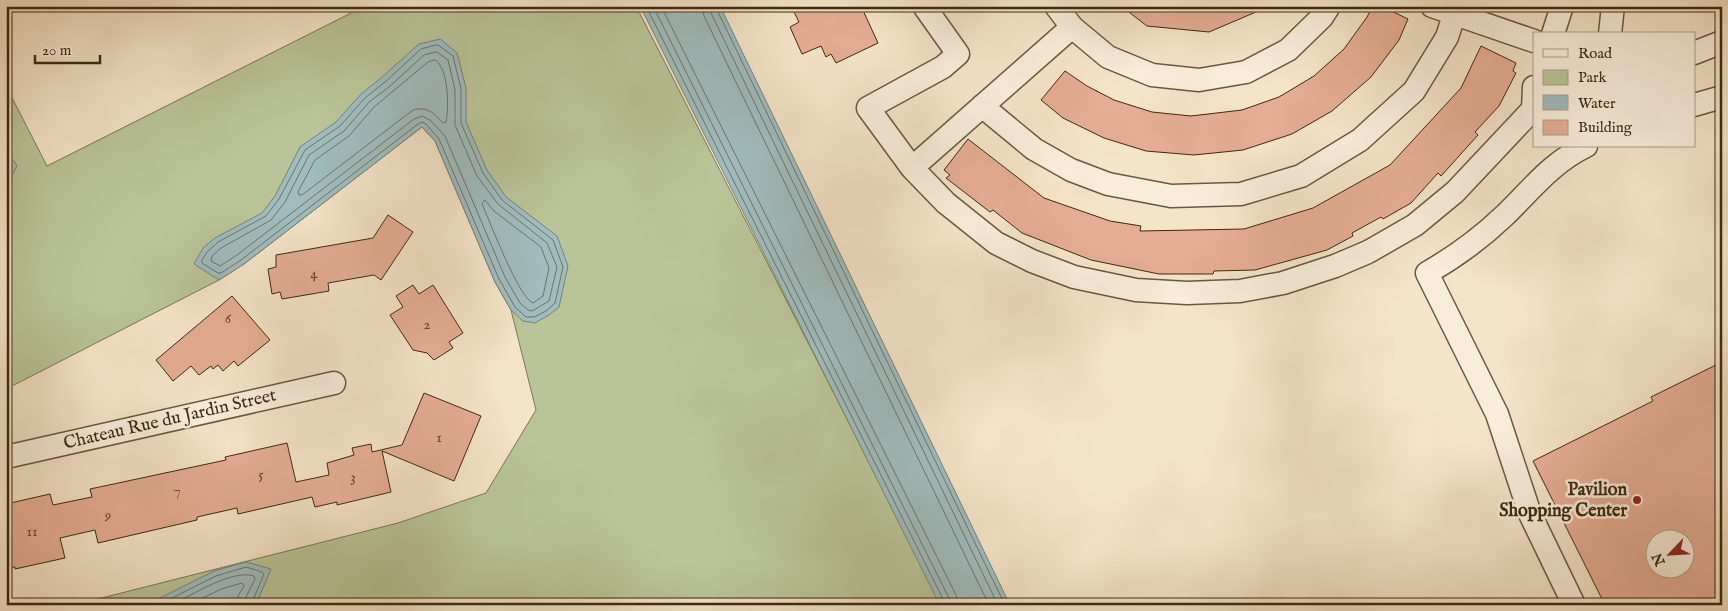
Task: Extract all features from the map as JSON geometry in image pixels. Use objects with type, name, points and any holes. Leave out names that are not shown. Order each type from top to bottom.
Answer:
[{"type":"street","points":[[924,6],[958,54],[943,67],[868,108],[912,168],[946,203],[996,244],[1032,261],[1074,277],[1136,290],[1187,293],[1240,291],[1283,283],[1335,266],[1368,252],[1415,225],[1455,192],[1533,103]]},
{"type":"street","points":[[1056,6],[1072,27],[1108,57],[1152,75],[1199,80],[1246,72],[1288,50],[1322,17],[1329,6]]},
{"type":"street","points":[[1432,6],[1456,10],[1533,41]]},
{"type":"street","points":[[1554,32],[1562,6]]},
{"type":"street","points":[[1610,32],[1613,6]]},
{"type":"street","points":[[982,106],[1034,149],[1072,170],[1108,184],[1171,196],[1241,194],[1301,176],[1360,140],[1414,91],[1447,37],[1456,10]]},
{"type":"street","points":[[912,168],[1072,27]]},
{"type":"street","points":[[1696,51],[1722,42]]},
{"type":"street","points":[[1696,104],[1722,97]]},
{"type":"street","points":[[1574,605],[1530,514],[1497,414],[1427,273],[1455,256],[1503,217],[1543,175],[1583,148]]},
{"type":"street","name":"Chateau Rue du Jardin Street","points":[[6,457],[334,383]]},
{"type":"green space","points":[[365,6],[636,6],[942,605],[74,605],[398,523],[486,493],[536,410],[511,310],[495,282],[435,141],[422,127],[244,264],[219,280],[14,385],[6,383],[6,86],[47,166]]},
{"type":"water","points":[[640,6],[720,6],[1010,605],[940,605]]},
{"type":"water","points":[[440,39],[457,53],[466,88],[466,122],[487,170],[506,197],[557,236],[568,266],[559,307],[535,323],[523,321],[511,310],[495,282],[435,141],[422,127],[244,264],[219,280],[194,264],[203,248],[215,238],[262,213],[275,196],[300,147],[336,122],[361,94],[419,44]]},
{"type":"water","points":[[6,149],[17,166],[6,187]]},
{"type":"water","points":[[246,562],[271,569],[254,605],[146,605],[214,571]]},
{"type":"building","points":[[791,6],[861,6],[878,43],[836,63],[831,54],[826,57],[821,46],[802,54],[790,27],[799,22]]},
{"type":"building","points":[[1121,6],[1270,6],[1209,32],[1147,26]]},
{"type":"building","points":[[1373,6],[1381,6],[1408,19],[1399,40],[1371,77],[1332,111],[1292,134],[1243,150],[1194,155],[1146,151],[1104,138],[1063,118],[1041,100],[1065,71],[1087,86],[1114,100],[1152,112],[1191,116],[1242,110],[1279,97],[1314,76],[1344,49]]},
{"type":"building","points":[[1481,46],[1516,63],[1513,71],[1516,73],[1499,106],[1475,132],[1478,135],[1441,176],[1438,173],[1411,203],[1383,219],[1381,217],[1352,233],[1353,236],[1327,250],[1255,270],[1214,271],[1213,274],[1159,274],[1091,260],[1022,233],[993,210],[990,212],[946,178],[950,175],[944,170],[968,139],[1044,198],[1110,221],[1141,226],[1140,231],[1244,229],[1313,208],[1390,165],[1461,88]]},
{"type":"building","points":[[388,215],[413,232],[381,280],[374,275],[328,283],[329,291],[282,299],[280,292],[272,294],[268,269],[276,267],[276,255],[373,238]]},
{"type":"building","points":[[413,285],[419,294],[433,285],[463,333],[449,342],[453,348],[434,360],[427,353],[413,350],[390,315],[403,307],[396,296]]},
{"type":"building","points":[[232,296],[270,340],[238,366],[234,361],[223,371],[218,365],[213,369],[211,366],[199,375],[191,366],[173,381],[156,360]]},
{"type":"building","name":"Pavilion Shopping Center","points":[[1722,362],[1722,605],[1605,605],[1533,461],[1653,401],[1651,397]]},
{"type":"building","points":[[424,393],[481,416],[454,481],[382,451],[391,492],[337,505],[337,502],[315,507],[312,497],[238,514],[237,508],[197,517],[197,520],[98,543],[95,530],[60,538],[65,558],[15,569],[15,567],[9,568],[6,555],[6,504],[50,494],[53,505],[92,497],[90,489],[226,460],[225,457],[287,443],[296,482],[329,475],[327,463],[354,455],[352,448],[371,444],[372,452],[402,445]]},
{"type":"place","name":"Pavilion Shopping Center","points":[[1637,500]]}]
